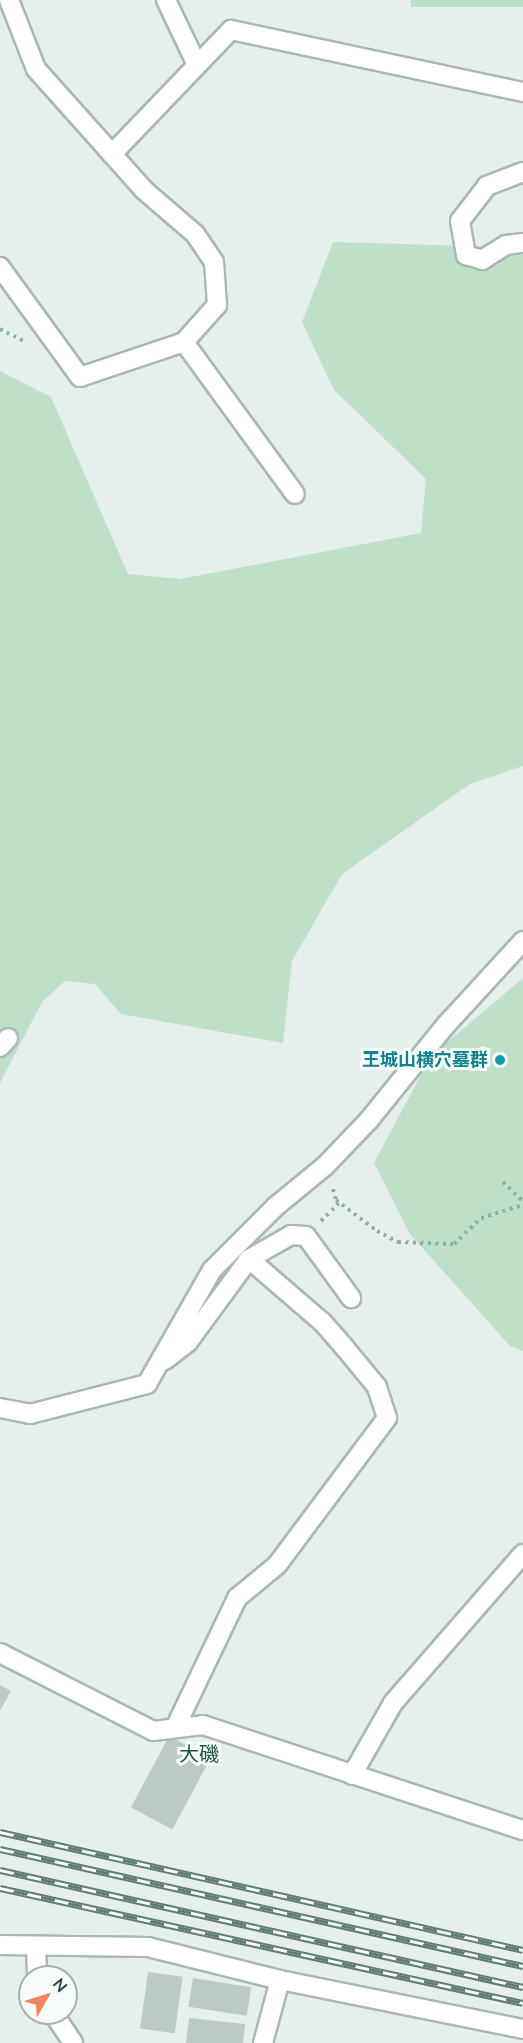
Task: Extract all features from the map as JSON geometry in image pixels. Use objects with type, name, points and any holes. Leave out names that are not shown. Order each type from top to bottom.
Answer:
[{"type":"street","points":[[0,267],[80,377],[184,342],[217,305],[214,262],[195,234],[144,190],[36,69],[9,0]]},
{"type":"street","points":[[166,0],[196,63]]},
{"type":"street","points":[[112,154],[154,114],[196,63],[231,30],[523,92]]},
{"type":"street","points":[[523,172],[487,186],[460,221],[466,255],[482,260],[506,245],[523,243]]},
{"type":"street","points":[[184,342],[295,494]]},
{"type":"street","points":[[0,1408],[30,1414],[100,1399],[147,1384],[161,1362],[201,1283],[212,1270],[275,1207],[325,1166],[523,941]]},
{"type":"street","points":[[161,1362],[188,1342],[249,1259],[291,1235],[306,1236],[351,1298]]},
{"type":"street","points":[[176,1726],[237,1598],[277,1565],[387,1418],[377,1387],[345,1348],[322,1322],[249,1259]]},
{"type":"street","points":[[352,1775],[393,1703],[523,1554]]},
{"type":"street","points":[[0,1653],[153,1731],[162,1732],[176,1726],[203,1725],[523,1830]]},
{"type":"street","points":[[0,1945],[148,1947],[280,1980],[523,2029]]},
{"type":"street","points":[[36,1946],[37,1965]]},
{"type":"street","points":[[263,2043],[280,1980]]},
{"type":"street","points":[[61,2025],[73,2043]]},
{"type":"path","points":[[325,1166],[336,1200],[377,1231],[398,1242],[454,1244],[481,1218],[523,1204],[503,1182]]},
{"type":"green space","points":[[411,0],[523,0],[523,7],[411,7]]},
{"type":"green space","points":[[333,242],[506,247],[523,255],[523,766],[470,784],[342,874],[292,961],[283,1043],[121,1014],[95,984],[65,981],[42,1002],[0,1083],[0,371],[51,397],[128,574],[180,579],[421,533],[426,479],[334,390],[302,322]]},
{"type":"green space","points":[[523,978],[523,1351],[510,1346],[410,1234],[374,1163],[431,1056]]},
{"type":"building","points":[[0,1685],[11,1691],[0,1711]]},
{"type":"building","points":[[169,1736],[210,1758],[172,1830],[131,1808]]},
{"type":"building","points":[[148,1972],[183,1977],[175,2033],[140,2028]]},
{"type":"building","points":[[193,1978],[251,1987],[247,2016],[188,2007]]},
{"type":"building","points":[[189,2018],[245,2024],[243,2043],[186,2043]]},
{"type":"railway","points":[[0,1832],[523,1950]]},
{"type":"railway","points":[[0,1849],[523,1966]]},
{"type":"railway","points":[[0,1870],[523,1987]]},
{"type":"railway","points":[[0,1888],[523,2003]]},
{"type":"place","name":"王城山横穴墓群","points":[[500,1060]]},
{"type":"district","name":"大磯","points":[[199,1753]]}]
